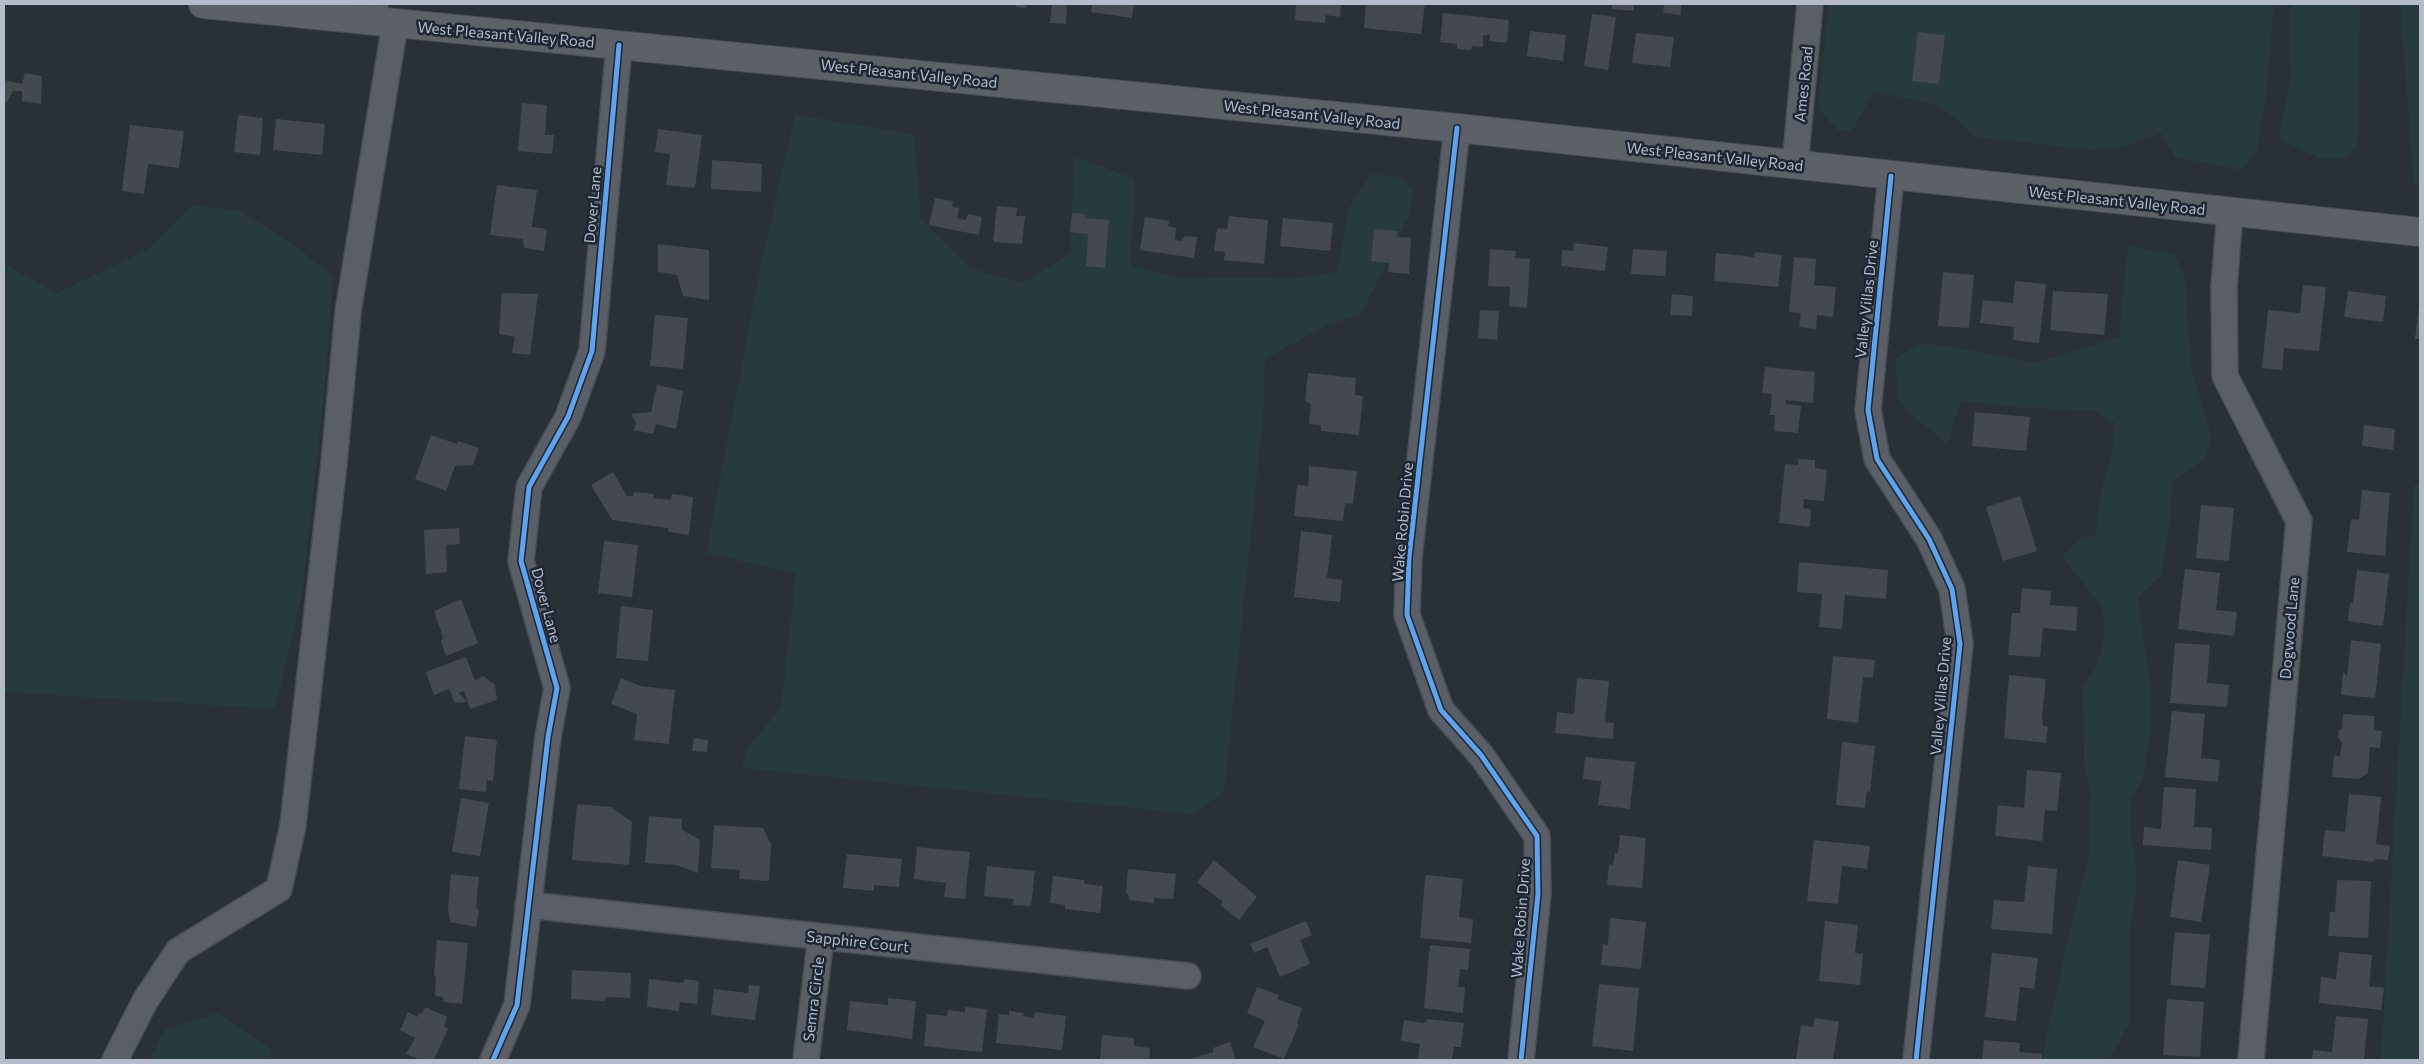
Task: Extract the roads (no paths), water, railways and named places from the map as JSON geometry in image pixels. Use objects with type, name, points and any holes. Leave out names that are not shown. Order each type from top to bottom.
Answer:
[{"type":"main road","name":"West Pleasant Valley Road","points":[[203,4],[381,16],[619,44],[1456,128],[2420,232]]},
{"type":"street","name":"Ames Road","points":[[1795,165],[1810,4]]},
{"type":"street","points":[[115,1060],[145,1001],[178,951],[279,889],[293,825],[334,463],[348,312],[381,16]]},
{"type":"street","name":"Dover Lane","points":[[493,1060],[517,1006],[528,929],[528,905],[548,737],[557,688],[521,561],[529,488],[568,417],[592,351],[619,44]]},
{"type":"street","name":"Wake Robin Drive","points":[[1456,128],[1409,558],[1407,615],[1441,710],[1481,755],[1537,836],[1538,894],[1521,1060]]},
{"type":"street","name":"Valley Villas Drive","points":[[1891,176],[1868,410],[1877,459],[1930,539],[1952,589],[1960,644],[1916,1060]]},
{"type":"street","name":"Dogwood Lane","points":[[2230,212],[2224,287],[2225,376],[2299,521],[2250,1060]]},
{"type":"street","name":"Sapphire Court","points":[[528,905],[1188,976]]},
{"type":"street","name":"Semra Circle","points":[[806,1060],[821,937]]}]
